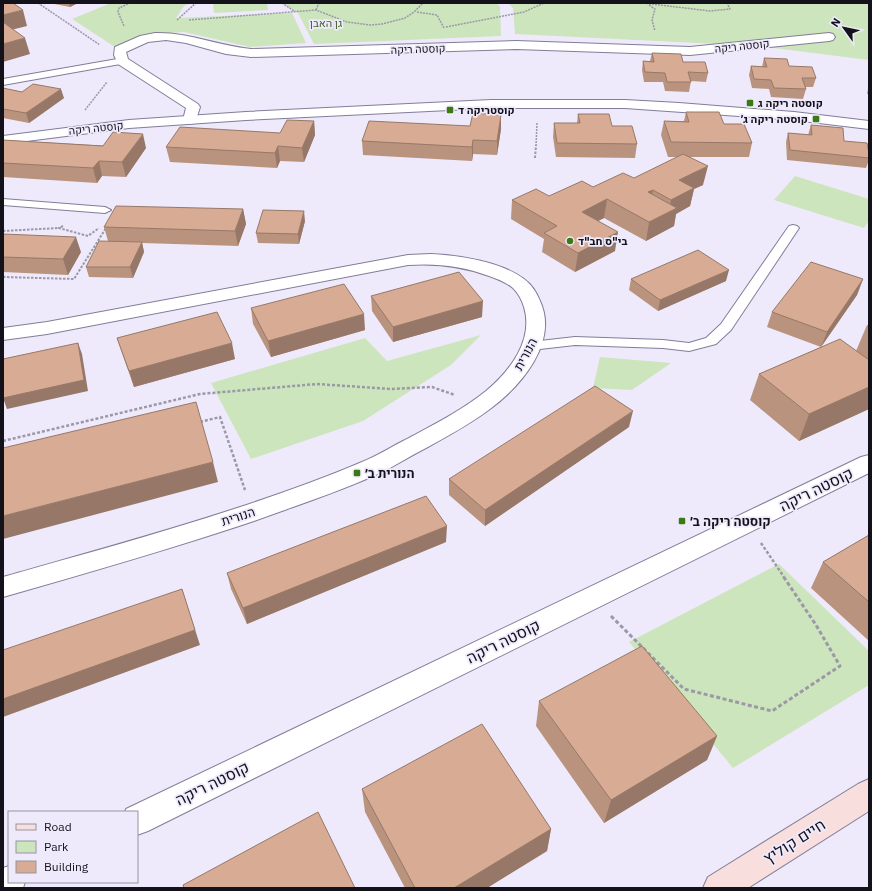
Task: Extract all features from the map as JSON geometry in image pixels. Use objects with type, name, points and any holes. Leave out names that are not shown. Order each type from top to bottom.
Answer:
[{"type":"main road","name":"חיים קוליץ","points":[[719,888],[869,794]]},
{"type":"street","name":"קוסטה ריקה","points":[[123,61],[120,55],[120,50],[146,38],[163,35],[179,37],[212,46],[251,53],[516,45],[690,51],[829,37]]},
{"type":"street","points":[[123,61],[193,107],[190,120]]},
{"type":"street","name":"קוסטה ריקה","points":[[3,140],[129,124],[483,104],[625,104],[794,116],[869,125]]},
{"type":"street","name":"הנורית","points":[[3,334],[47,328],[408,260],[433,258],[459,260],[504,275],[520,285],[531,300],[536,316],[536,332],[531,346],[519,369],[502,388],[480,405],[429,437],[372,467],[252,512],[90,563],[3,587]]},
{"type":"street","name":"קוסטה ריקה","points":[[138,820],[869,463]]},
{"type":"lane","points":[[3,82],[123,61]]},
{"type":"lane","points":[[3,202],[105,210]]},
{"type":"lane","points":[[531,346],[575,341],[663,344],[689,347],[711,342],[726,327],[793,228]]},
{"type":"path","points":[[38,3],[123,61],[83,112]]},
{"type":"path","points":[[282,3],[294,11]]},
{"type":"path","points":[[316,10],[319,3]]},
{"type":"path","points":[[176,21],[316,10],[335,18],[357,23],[379,25],[401,20],[416,12],[423,3]]},
{"type":"path","points":[[444,27],[524,12],[544,3]]},
{"type":"path","points":[[643,3],[710,11],[730,9],[727,3]]},
{"type":"path","points":[[649,4],[655,9],[652,14],[652,25],[655,30],[653,49]]},
{"type":"path","points":[[416,12],[437,15],[455,47]]},
{"type":"path","points":[[535,158],[537,117]]},
{"type":"path","points":[[58,228],[105,210]]},
{"type":"path","points":[[3,277],[74,279],[109,224]]},
{"type":"path","points":[[3,230],[58,228],[88,236],[101,227]]},
{"type":"path","points":[[3,441],[200,394],[317,384],[391,389],[432,387],[480,405]]},
{"type":"path","points":[[200,422],[220,417],[252,512]]},
{"type":"path","points":[[592,598],[684,689],[772,712],[840,666],[816,624],[747,522]]},
{"type":"green space","points":[[111,3],[190,3],[184,6],[176,18],[292,13],[306,43],[250,47],[184,32],[141,35],[115,47],[72,19]]},
{"type":"green space","points":[[213,3],[267,3],[268,10],[214,13]]},
{"type":"green space","name":"גן האבן","points":[[282,3],[496,3],[500,6],[501,36],[314,44],[298,13]]},
{"type":"green space","points":[[508,3],[869,3],[869,60],[758,46],[515,34],[513,8]]},
{"type":"green space","points":[[795,176],[869,199],[869,221],[864,228],[774,200]]},
{"type":"green space","points":[[481,335],[451,365],[363,421],[251,459],[211,383],[365,338],[387,361]]},
{"type":"green space","points":[[600,357],[671,363],[632,390],[593,388]]},
{"type":"green space","points":[[779,564],[869,651],[869,685],[733,768],[629,642]]},
{"type":"building","points":[[3,3],[13,3],[23,10],[3,15]]},
{"type":"building","points":[[3,22],[25,38],[3,44]]},
{"type":"building","points":[[652,53],[681,54],[683,62],[705,62],[708,73],[688,72],[691,82],[667,82],[665,73],[645,72],[643,61],[654,62]]},
{"type":"building","points":[[764,58],[787,59],[789,66],[812,67],[816,78],[802,78],[806,89],[774,88],[771,80],[754,79],[751,66],[767,67]]},
{"type":"building","points":[[33,84],[61,89],[26,113],[3,109],[3,88],[22,92]]},
{"type":"building","points":[[686,112],[719,112],[724,124],[744,124],[752,143],[671,142],[664,121],[689,122]]},
{"type":"building","points":[[473,113],[501,115],[497,141],[473,140],[472,147],[362,141],[369,121],[470,126]]},
{"type":"building","points":[[578,114],[609,114],[612,126],[632,126],[637,144],[557,143],[554,123],[580,123]]},
{"type":"building","points":[[287,120],[314,121],[302,148],[278,146],[275,153],[166,147],[180,127],[280,133]]},
{"type":"building","points":[[811,125],[843,128],[844,141],[867,143],[869,158],[790,150],[788,133],[812,135]]},
{"type":"building","points":[[113,132],[143,134],[122,162],[99,161],[93,168],[3,163],[3,140],[103,146]]},
{"type":"building","points":[[683,154],[708,166],[679,180],[694,188],[671,200],[653,190],[648,192],[677,208],[649,222],[607,199],[582,212],[618,232],[578,253],[544,233],[557,226],[512,200],[536,189],[549,196],[582,181],[593,187],[623,173],[634,178]]},
{"type":"building","points":[[116,206],[243,209],[235,231],[104,227]]},
{"type":"building","points":[[263,210],[304,211],[298,234],[256,233]]},
{"type":"building","points":[[3,234],[76,237],[63,259],[3,257]]},
{"type":"building","points":[[99,241],[142,242],[130,267],[86,267]]},
{"type":"building","points":[[698,250],[729,270],[660,300],[631,279]]},
{"type":"building","points":[[811,262],[863,279],[827,332],[772,312]]},
{"type":"building","points":[[459,272],[483,301],[393,327],[371,296]]},
{"type":"building","points":[[344,284],[364,314],[268,341],[251,308]]},
{"type":"building","points":[[217,312],[232,343],[129,371],[117,338]]},
{"type":"building","points":[[840,339],[869,360],[869,387],[809,414],[759,374]]},
{"type":"building","points":[[78,343],[84,380],[3,398],[3,359]]},
{"type":"building","points":[[595,386],[633,411],[485,510],[449,479]]},
{"type":"building","points":[[196,402],[213,462],[3,516],[3,448]]},
{"type":"building","points":[[426,496],[447,526],[243,608],[227,573]]},
{"type":"building","points":[[869,535],[869,602],[823,562]]},
{"type":"building","points":[[182,589],[195,630],[3,699],[3,650]]},
{"type":"building","points":[[642,646],[717,736],[611,800],[539,701]]},
{"type":"building","points":[[482,724],[551,829],[454,888],[415,888],[362,789]]},
{"type":"building","points":[[318,812],[355,888],[184,888],[183,885]]},
{"type":"place","name":"קוסטה ריקה ג","points":[[750,103]]},
{"type":"place","name":"קוסטריקה ד","points":[[450,110]]},
{"type":"place","name":"קוסטה ריקה ג׳","points":[[816,119]]},
{"type":"place","name":"בי\"ס חב\"ד","points":[[570,241]]},
{"type":"place","name":"הנורית ב׳","points":[[357,473]]},
{"type":"place","name":"קוסטה ריקה ב׳","points":[[682,521]]}]
